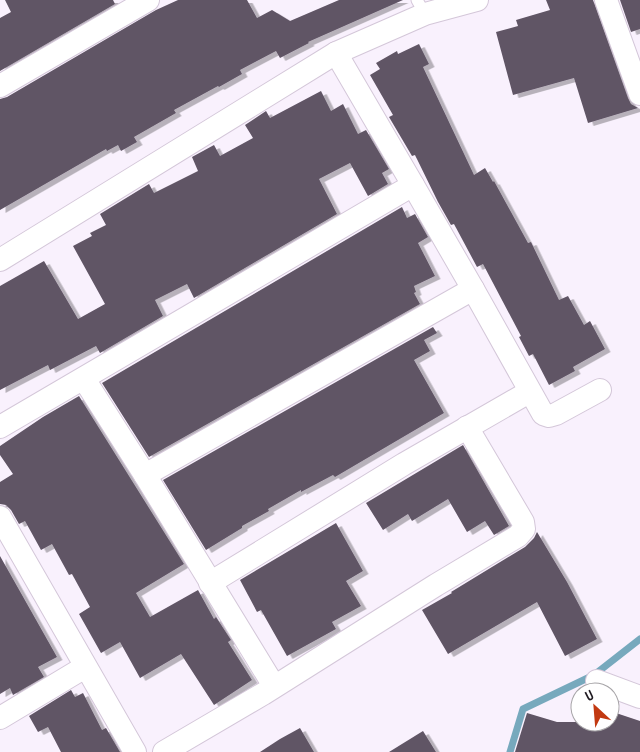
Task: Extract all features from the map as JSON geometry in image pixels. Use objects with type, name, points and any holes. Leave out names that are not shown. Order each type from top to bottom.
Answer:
[{"type":"street","points":[[0,86],[148,0]]},
{"type":"street","points":[[0,260],[336,53],[421,7],[477,0]]},
{"type":"street","points":[[606,0],[640,94]]},
{"type":"street","points":[[336,53],[543,414],[549,416],[556,414],[600,390]]},
{"type":"street","points":[[0,428],[413,185]]},
{"type":"street","points":[[145,475],[473,289]]},
{"type":"street","points":[[84,379],[274,686]]},
{"type":"street","points":[[210,583],[404,464],[529,392]]},
{"type":"street","points":[[164,752],[518,536],[524,529],[522,522],[467,428]]},
{"type":"street","points":[[0,517],[85,667],[136,752]]},
{"type":"street","points":[[0,718],[85,667]]},
{"type":"street","points":[[597,681],[640,697]]},
{"type":"building","points":[[5,0],[113,0],[115,4],[0,71],[0,18],[11,12]]},
{"type":"building","points":[[178,0],[247,0],[257,18],[272,10],[290,21],[339,0],[403,0],[308,42],[280,58],[276,51],[240,70],[242,74],[174,110],[176,113],[134,137],[137,142],[121,151],[118,145],[107,151],[106,149],[0,210],[0,99],[7,97],[156,10]]},
{"type":"building","points":[[546,0],[593,0],[628,98],[631,104],[638,108],[588,123],[574,78],[513,95],[496,32],[518,26],[516,20],[550,10]]},
{"type":"building","points":[[620,0],[640,0],[640,29],[631,32]]},
{"type":"building","points":[[419,44],[429,64],[423,67],[474,175],[485,168],[528,243],[531,242],[559,300],[568,296],[584,325],[590,321],[605,349],[573,367],[575,371],[549,385],[533,354],[529,356],[519,337],[521,336],[483,264],[477,267],[454,224],[451,225],[415,155],[412,156],[389,117],[393,115],[370,75],[380,69],[376,63],[397,51],[398,54]]},
{"type":"building","points":[[321,91],[331,111],[343,104],[358,134],[366,130],[389,169],[382,173],[388,184],[368,196],[350,163],[319,179],[337,214],[194,298],[187,284],[155,300],[163,316],[100,353],[96,346],[50,370],[48,365],[0,390],[0,286],[44,261],[78,319],[105,304],[73,246],[92,236],[90,233],[106,225],[100,214],[149,184],[154,193],[198,171],[192,157],[214,145],[220,156],[253,138],[245,125],[266,111],[270,118]]},
{"type":"building","points":[[402,207],[407,218],[415,214],[428,237],[418,243],[435,276],[414,286],[416,292],[414,293],[420,304],[149,457],[102,383]]},
{"type":"building","points":[[433,327],[437,333],[424,340],[430,351],[414,360],[444,413],[335,477],[333,475],[301,492],[301,490],[268,509],[269,511],[206,550],[163,480]]},
{"type":"building","points":[[79,396],[184,564],[136,593],[150,617],[198,590],[214,619],[216,617],[231,640],[228,642],[252,680],[214,705],[181,654],[140,678],[120,642],[101,653],[79,614],[90,607],[72,574],[69,575],[52,544],[41,550],[25,521],[19,524],[11,510],[6,505],[0,504],[0,482],[13,474],[0,455],[0,446],[43,417]]},
{"type":"building","points":[[463,445],[509,526],[494,535],[485,521],[467,532],[448,499],[412,521],[408,514],[383,530],[366,503]]},
{"type":"building","points":[[336,523],[363,571],[346,581],[361,606],[332,622],[336,629],[287,656],[261,610],[257,612],[240,580]]},
{"type":"building","points":[[537,532],[567,582],[597,639],[565,656],[537,602],[448,654],[422,610],[525,547]]},
{"type":"building","points":[[0,556],[57,657],[38,667],[44,677],[13,695],[10,688],[0,694]]},
{"type":"building","points":[[71,690],[75,697],[83,693],[102,730],[106,728],[120,752],[61,752],[48,727],[38,732],[29,716]]},
{"type":"building","points":[[527,713],[557,722],[570,722],[570,732],[620,732],[620,714],[640,721],[640,752],[515,752]]},
{"type":"building","points":[[300,728],[314,752],[260,752],[280,739]]},
{"type":"building","points":[[423,731],[436,752],[389,752]]},
{"type":"waterway","points":[[510,752],[523,709],[594,675],[640,639]]}]
